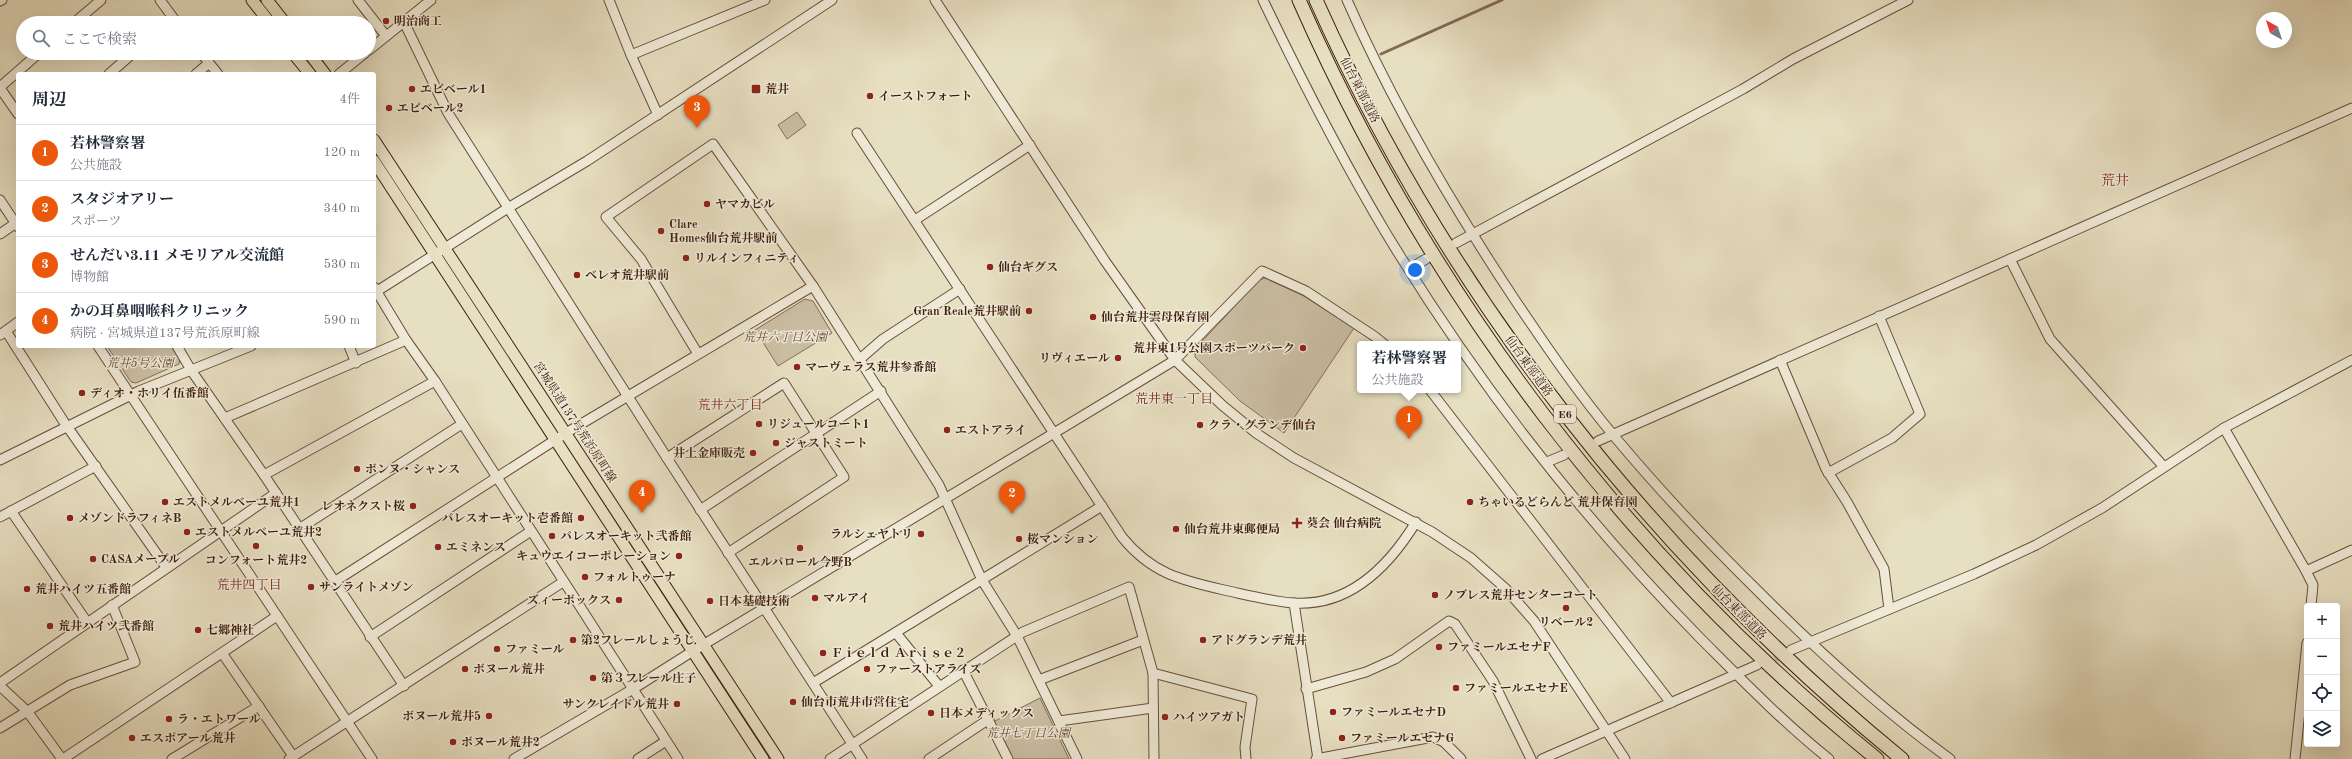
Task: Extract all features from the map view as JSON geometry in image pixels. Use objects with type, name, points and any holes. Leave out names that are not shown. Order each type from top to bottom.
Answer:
[{"type":"highway","name":"仙台東部道路","points":[[1298,0],[1358,123],[1417,227],[1486,334],[1565,442],[1652,545],[1696,592],[1777,672],[1877,759]]},
{"type":"highway","name":"仙台東部道路","points":[[1316,0],[1372,114],[1430,218],[1499,324],[1579,432],[1665,534],[1738,611],[1827,696],[1902,759]]},
{"type":"main road","points":[[252,0],[265,16]]},
{"type":"main road","points":[[267,0],[280,16]]},
{"type":"main road","points":[[299,60],[308,72]]},
{"type":"main road","points":[[314,60],[323,72]]},
{"type":"main road","name":"宮城県道137号荒浜原町線","points":[[376,143],[778,759]]},
{"type":"main road","name":"宮城県道137号荒浜原町線","points":[[376,164],[436,254],[763,759]]},
{"type":"street","points":[[82,16],[101,0]]},
{"type":"street","points":[[160,0],[170,16]]},
{"type":"street","points":[[358,0],[370,16]]},
{"type":"street","points":[[376,44],[431,0]]},
{"type":"street","points":[[609,0],[631,55],[658,114]]},
{"type":"street","points":[[631,55],[765,0]]},
{"type":"street","points":[[376,290],[508,208],[587,161],[832,0]]},
{"type":"street","points":[[935,0],[1105,261],[1175,360],[1222,405],[1262,437],[1347,487],[1416,522],[1471,558],[1518,601],[1534,621],[1625,759]]},
{"type":"street","points":[[1263,0],[1351,172],[1409,269],[1456,341]]},
{"type":"street","points":[[1347,0],[1390,91],[1471,234],[1550,352],[1613,435],[1715,549],[1809,642],[1867,693],[1950,759]]},
{"type":"street","points":[[1456,243],[1742,89],[1793,59],[1908,0]]},
{"type":"street","points":[[404,22],[448,113],[627,397],[862,759]]},
{"type":"street","points":[[376,23],[386,36]]},
{"type":"street","points":[[17,72],[31,60]]},
{"type":"street","points":[[111,72],[125,60]]},
{"type":"street","points":[[207,60],[216,72]]},
{"type":"street","points":[[341,72],[356,60]]},
{"type":"street","points":[[198,72],[209,63]]},
{"type":"street","points":[[16,73],[0,87],[16,111]]},
{"type":"street","points":[[1598,441],[2352,108]]},
{"type":"street","points":[[857,133],[1102,506],[1133,550],[1165,574],[1214,588],[1294,603],[1328,599],[1346,593],[1366,582],[1390,560],[1416,522]]},
{"type":"street","points":[[698,354],[641,259],[606,217],[713,144],[813,286],[940,485],[982,580],[1017,636],[1040,680],[1077,759]]},
{"type":"street","points":[[915,220],[1030,145]]},
{"type":"street","points":[[0,200],[16,224]]},
{"type":"street","points":[[0,234],[16,226]]},
{"type":"street","points":[[2010,259],[2050,339],[2164,467]]},
{"type":"street","points":[[1409,269],[1426,260]]},
{"type":"street","points":[[514,759],[633,689],[693,650],[1175,360],[1262,271],[1306,291],[1380,341]]},
{"type":"street","points":[[334,582],[566,433],[813,286]]},
{"type":"street","points":[[860,359],[883,339],[960,290]]},
{"type":"street","points":[[376,293],[406,340],[435,381],[530,531],[678,759]]},
{"type":"street","points":[[1828,473],[1892,438],[1920,414],[1879,316]]},
{"type":"street","points":[[16,323],[3,333],[166,567]]},
{"type":"street","points":[[225,418],[356,363],[406,340]]},
{"type":"street","points":[[99,348],[372,759]]},
{"type":"street","points":[[178,348],[191,370],[264,475],[370,637],[404,686]]},
{"type":"street","points":[[0,460],[130,395],[246,348]]},
{"type":"street","points":[[350,348],[356,363]]},
{"type":"street","points":[[1461,348],[1498,400],[1636,570],[1736,674],[1829,759]]},
{"type":"street","points":[[1780,360],[1828,473],[1847,502],[1884,569],[1889,609]]},
{"type":"street","points":[[1791,650],[1974,574],[2036,545],[2102,508],[2224,428],[2352,360]]},
{"type":"street","points":[[264,475],[435,381]]},
{"type":"street","points":[[667,458],[784,383],[844,477],[728,553]]},
{"type":"street","points":[[700,510],[881,391]]},
{"type":"street","points":[[1432,393],[1671,703]]},
{"type":"street","points":[[299,529],[462,424]]},
{"type":"street","points":[[2224,428],[2313,585],[2311,603]]},
{"type":"street","points":[[1547,462],[1564,455]]},
{"type":"street","points":[[0,517],[96,466]]},
{"type":"street","points":[[276,493],[166,567],[0,684],[27,711],[63,759],[277,616]]},
{"type":"street","points":[[813,683],[1102,506]]},
{"type":"street","points":[[11,511],[87,622]]},
{"type":"street","points":[[370,637],[530,531]]},
{"type":"street","points":[[2306,571],[2352,550]]},
{"type":"street","points":[[222,653],[260,706],[291,758],[348,723],[563,582]]},
{"type":"street","points":[[830,759],[963,670],[1017,636],[1129,587],[1153,673],[1154,759]]},
{"type":"street","points":[[1294,603],[1317,759],[1433,737],[1444,742],[1461,759]]},
{"type":"street","points":[[0,728],[70,686],[134,662],[112,605]]},
{"type":"street","points":[[1306,689],[1366,672],[1395,659],[1449,620],[1455,624],[1493,681],[1532,759]]},
{"type":"street","points":[[896,633],[939,686]]},
{"type":"street","points":[[1040,680],[1143,640]]},
{"type":"street","points":[[1542,759],[1757,665]]},
{"type":"street","points":[[963,670],[1008,759]]},
{"type":"street","points":[[2295,759],[2304,672]]},
{"type":"street","points":[[1153,673],[1252,699],[1245,747],[1246,759]]},
{"type":"street","points":[[172,759],[260,706]]},
{"type":"street","points":[[1059,721],[1154,708]]},
{"type":"street","points":[[929,759],[989,719]]},
{"type":"street","points":[[638,759],[666,741]]},
{"type":"green space","points":[[797,112],[806,125],[787,139],[778,125]]},
{"type":"green space","points":[[1265,278],[1302,295],[1354,328],[1284,433],[1240,401],[1195,357],[1195,349],[1259,280]]},
{"type":"green space","name":"荒井六丁目公園","points":[[805,299],[813,301],[832,333],[778,366],[755,330]]},
{"type":"green space","name":"荒井5号公園","points":[[108,348],[172,348],[180,359],[179,364],[136,383],[131,382]]},
{"type":"green space","name":"荒井七丁目公園","points":[[1040,698],[1069,759],[1009,759],[991,723]]},
{"type":"waterway","points":[[1381,54],[1502,0]]},
{"type":"tunnel","points":[[1762,663],[1788,651]]},
{"type":"place","name":"明治商工","points":[[386,21]]},
{"type":"place","name":"エピベール1","points":[[412,89]]},
{"type":"place","name":"荒井","points":[[756,89]]},
{"type":"place","name":"イーストフォート","points":[[870,96]]},
{"type":"place","name":"エピベール2","points":[[389,108]]},
{"type":"place","name":"せんだい3.11 メモリアル交流館","points":[[697,128]]},
{"type":"place","name":"ヤマカビル","points":[[707,204]]},
{"type":"place","name":"Clare Homes仙台荒井駅前","points":[[661,231]]},
{"type":"place","name":"リルインフィニティ","points":[[686,258]]},
{"type":"place","name":"仙台ギグス","points":[[990,267]]},
{"type":"place","name":"ベレオ荒井駅前","points":[[577,275]]},
{"type":"place","name":"Gran Reale荒井駅前","points":[[1029,311]]},
{"type":"place","name":"仙台荒井雲母保育園","points":[[1093,317]]},
{"type":"place","name":"荒井東1号公園スポーツパーク","points":[[1303,348]]},
{"type":"place","name":"リヴィエール","points":[[1118,358]]},
{"type":"place","name":"マーヴェラス荒井参番館","points":[[797,367]]},
{"type":"place","name":"ディオ・ホリイ伍番館","points":[[82,393]]},
{"type":"place","name":"リジュールコート1","points":[[759,424]]},
{"type":"place","name":"クラ・グランデ仙台","points":[[1200,425]]},
{"type":"place","name":"エストアライ","points":[[947,430]]},
{"type":"place","name":"若林警察署","points":[[1409,439]]},
{"type":"place","name":"ジャストミート","points":[[776,443]]},
{"type":"place","name":"井上金庫販売","points":[[753,453]]},
{"type":"place","name":"ボンヌ・シャンス","points":[[357,469]]},
{"type":"place","name":"エストメルベーユ荒井1","points":[[165,502]]},
{"type":"place","name":"ちゃいるどらんど 荒井保育園","points":[[1470,502]]},
{"type":"place","name":"レオネクスト桜","points":[[413,506]]},
{"type":"place","name":"かの耳鼻咽喉科クリニック","points":[[642,513]]},
{"type":"place","name":"スタジオアリー","points":[[1012,514]]},
{"type":"place","name":"メゾンドラフィネB","points":[[70,518]]},
{"type":"place","name":"パレスオーキット壱番館","points":[[581,518]]},
{"type":"place","name":"葵会 仙台病院","points":[[1297,523]]},
{"type":"place","name":"仙台荒井東郵便局","points":[[1176,529]]},
{"type":"place","name":"エストメルベーユ荒井2","points":[[187,532]]},
{"type":"place","name":"ラルシェヤトリ","points":[[921,534]]},
{"type":"place","name":"パレスオーキット弐番館","points":[[552,536]]},
{"type":"place","name":"桜マンション","points":[[1019,539]]},
{"type":"place","name":"コンフォート荒井2","points":[[256,546]]},
{"type":"place","name":"エミネンス","points":[[438,547]]},
{"type":"place","name":"エルパロール今野B","points":[[800,548]]},
{"type":"place","name":"キュウエイコーポレーション","points":[[679,556]]},
{"type":"place","name":"CASAメープル","points":[[93,559]]},
{"type":"place","name":"フォルトゥーナ","points":[[585,577]]},
{"type":"place","name":"サンライトメゾン","points":[[311,587]]},
{"type":"place","name":"荒井ハイツ五番館","points":[[27,589]]},
{"type":"place","name":"ノブレス荒井センターコート","points":[[1435,595]]},
{"type":"place","name":"マルアイ","points":[[815,598]]},
{"type":"place","name":"ズィーボックス","points":[[619,600]]},
{"type":"place","name":"日本基礎技術","points":[[710,601]]},
{"type":"place","name":"リベール2","points":[[1566,608]]},
{"type":"place","name":"荒井ハイツ弐番館","points":[[50,626]]},
{"type":"place","name":"七郷神社","points":[[198,630]]},
{"type":"place","name":"第2フレールしょうじ","points":[[573,640]]},
{"type":"place","name":"アドグランデ荒井","points":[[1203,640]]},
{"type":"place","name":"ファミールエセナF","points":[[1439,647]]},
{"type":"place","name":"ファミール","points":[[497,649]]},
{"type":"place","name":"Ｆｉｅｌｄ Ａｒｉｓｅ２","points":[[823,653]]},
{"type":"place","name":"ボヌール荒井","points":[[465,669]]},
{"type":"place","name":"ファーストアライズ","points":[[867,669]]},
{"type":"place","name":"第３フレール庄子","points":[[593,678]]},
{"type":"place","name":"ファミールエセナE","points":[[1456,688]]},
{"type":"place","name":"仙台市荒井市営住宅","points":[[793,702]]},
{"type":"place","name":"サンクレイドル荒井","points":[[677,704]]},
{"type":"place","name":"ファミールエセナD","points":[[1333,712]]},
{"type":"place","name":"日本メディックス","points":[[931,713]]},
{"type":"place","name":"ボヌール荒井5","points":[[489,716]]},
{"type":"place","name":"ハイツアガト","points":[[1165,717]]},
{"type":"place","name":"ラ・エトワール","points":[[169,719]]},
{"type":"place","name":"エスポアール荒井","points":[[132,738]]},
{"type":"place","name":"ファミールエセナG","points":[[1342,738]]},
{"type":"place","name":"ボヌール荒井2","points":[[453,742]]},
{"type":"district","name":"荒井","points":[[2115,180]]},
{"type":"district","name":"荒井東一丁目","points":[[1174,398]]},
{"type":"district","name":"荒井六丁目","points":[[730,404]]},
{"type":"district","name":"荒井四丁目","points":[[249,584]]}]
